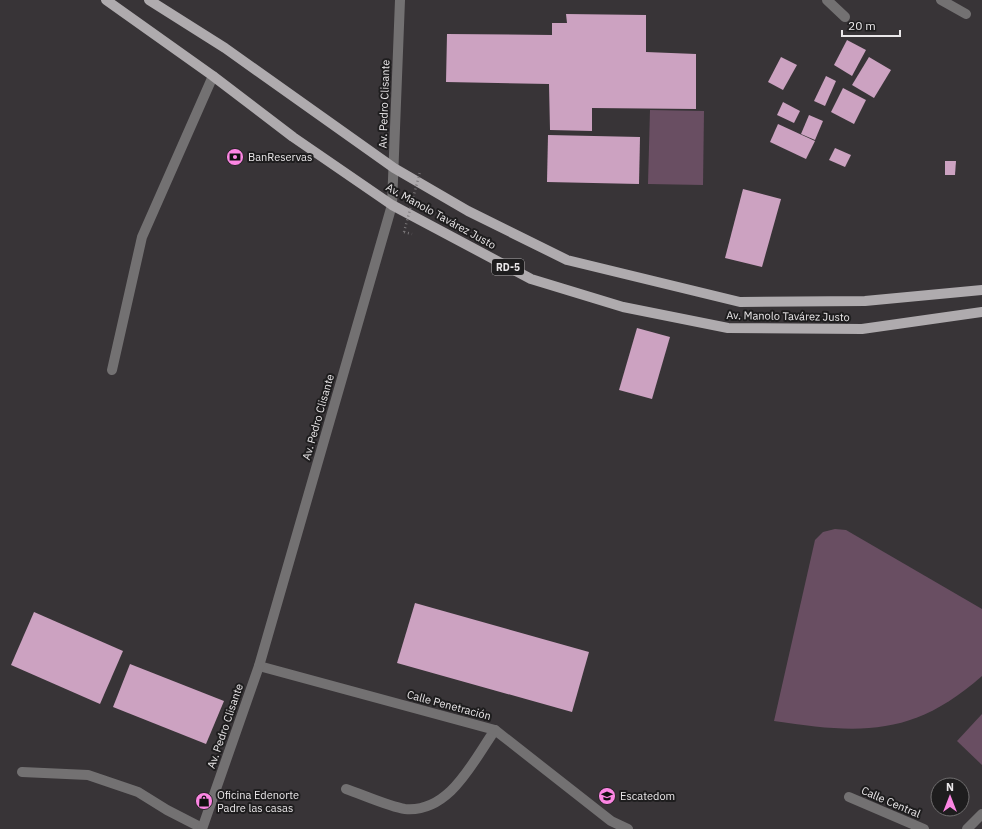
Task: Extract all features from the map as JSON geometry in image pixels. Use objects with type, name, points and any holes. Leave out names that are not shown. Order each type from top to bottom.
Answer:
[{"type":"main road","name":"Av. Manolo Tavárez Justo","points":[[106,0],[213,76],[293,137],[392,205],[531,279],[623,307],[728,328],[862,329],[982,312]]},
{"type":"main road","name":"Av. Manolo Tavárez Justo","points":[[149,0],[225,48],[394,168],[468,211],[567,260],[740,302],[865,301],[982,290]]},
{"type":"street","name":"Av. Pedro Clisante","points":[[202,829],[259,666],[392,205],[400,0]]},
{"type":"street","points":[[827,0],[845,17]]},
{"type":"street","points":[[941,0],[966,14]]},
{"type":"street","points":[[112,370],[142,237],[213,76]]},
{"type":"street","name":"Calle Penetración","points":[[259,666],[495,730],[611,821],[628,829]]},
{"type":"street","points":[[346,789],[404,809],[418,808],[434,803],[446,796],[457,785],[495,730]]},
{"type":"street","points":[[22,772],[88,775],[138,792],[202,829]]},
{"type":"street","name":"Calle Central","points":[[849,797],[924,829]]},
{"type":"street","points":[[967,829],[982,814]]},
{"type":"path","points":[[404,232],[420,172]]},
{"type":"shaded area","points":[[650,110],[704,111],[703,185],[648,184]]},
{"type":"shaded area","points":[[835,529],[846,530],[982,609],[982,676],[957,696],[932,711],[909,720],[884,726],[859,729],[833,728],[774,721],[815,540],[823,532]]},
{"type":"shaded area","points":[[982,714],[982,765],[957,741]]},
{"type":"building","points":[[566,14],[646,15],[646,52],[696,54],[696,109],[592,108],[592,131],[550,130],[549,84],[446,82],[447,34],[552,35],[552,23],[567,23]]},
{"type":"building","points":[[847,40],[866,50],[852,76],[834,65]]},
{"type":"building","points":[[781,57],[797,65],[783,90],[768,82]]},
{"type":"building","points":[[869,57],[891,70],[874,98],[852,85]]},
{"type":"building","points":[[826,76],[836,81],[825,106],[814,101]]},
{"type":"building","points":[[843,88],[866,100],[854,124],[831,112]]},
{"type":"building","points":[[783,102],[800,111],[794,123],[777,115]]},
{"type":"building","points":[[809,115],[823,121],[815,140],[801,134]]},
{"type":"building","points":[[778,124],[815,141],[806,159],[770,142]]},
{"type":"building","points":[[548,135],[640,137],[639,184],[547,182]]},
{"type":"building","points":[[835,148],[851,155],[845,167],[829,160]]},
{"type":"building","points":[[945,161],[956,161],[955,175],[945,175]]},
{"type":"building","points":[[743,189],[781,199],[762,267],[725,258]]},
{"type":"building","points":[[637,328],[670,337],[652,399],[619,390]]},
{"type":"building","points":[[415,603],[589,652],[572,712],[397,663]]},
{"type":"building","points":[[34,612],[123,651],[100,704],[11,665]]},
{"type":"building","points":[[130,664],[224,701],[206,744],[113,707]]},
{"type":"place","name":"BanReservas","points":[[235,157]]},
{"type":"place","name":"Escatedom","points":[[607,796]]},
{"type":"place","name":"Oficina Edenorte Padre las casas","points":[[204,801]]}]
